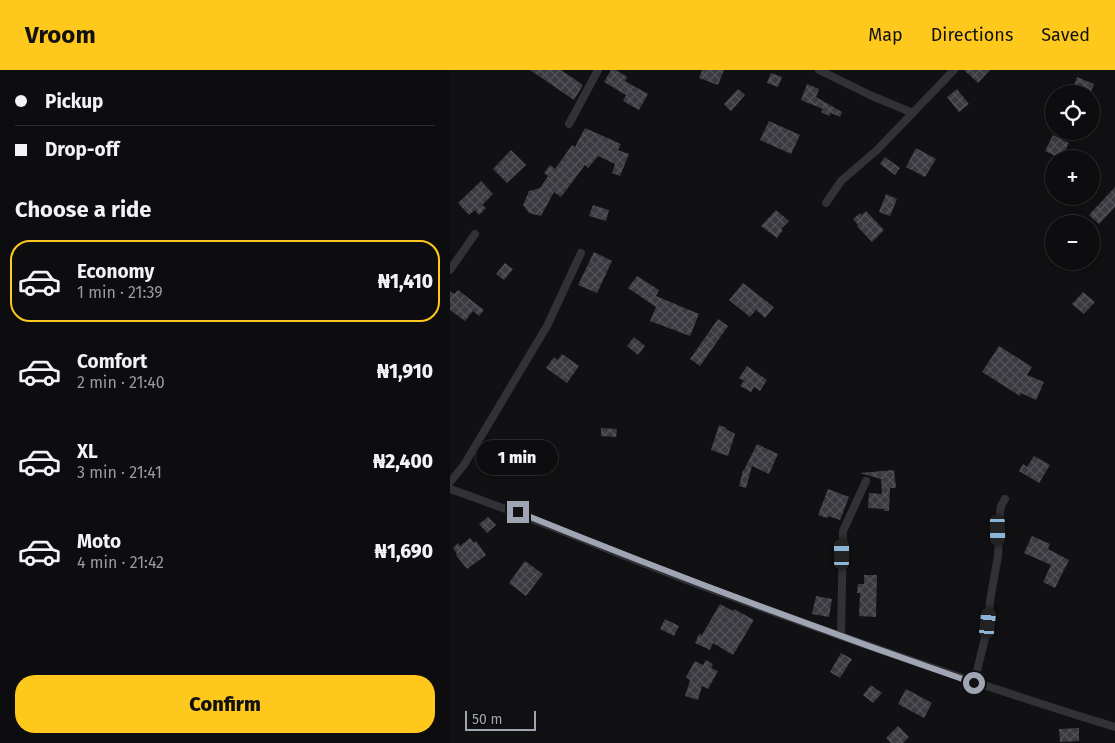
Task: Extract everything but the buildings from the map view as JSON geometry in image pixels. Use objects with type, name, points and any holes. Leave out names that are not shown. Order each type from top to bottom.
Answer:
[{"type":"street","points":[[569,124],[598,70]]},
{"type":"street","points":[[818,70],[913,113]]},
{"type":"street","points":[[826,203],[841,181],[877,150],[954,70]]},
{"type":"street","points":[[450,270],[475,234]]},
{"type":"street","points":[[450,482],[464,466],[548,326],[581,253]]},
{"type":"street","points":[[841,636],[843,532],[866,482]]},
{"type":"street","points":[[450,489],[518,512],[690,581],[841,636],[974,683],[1115,727]]},
{"type":"street","points":[[974,683],[986,634],[998,556],[1000,512],[1005,499]]},
{"type":"route","points":[[518,512],[699,584],[888,654],[974,683]]}]
